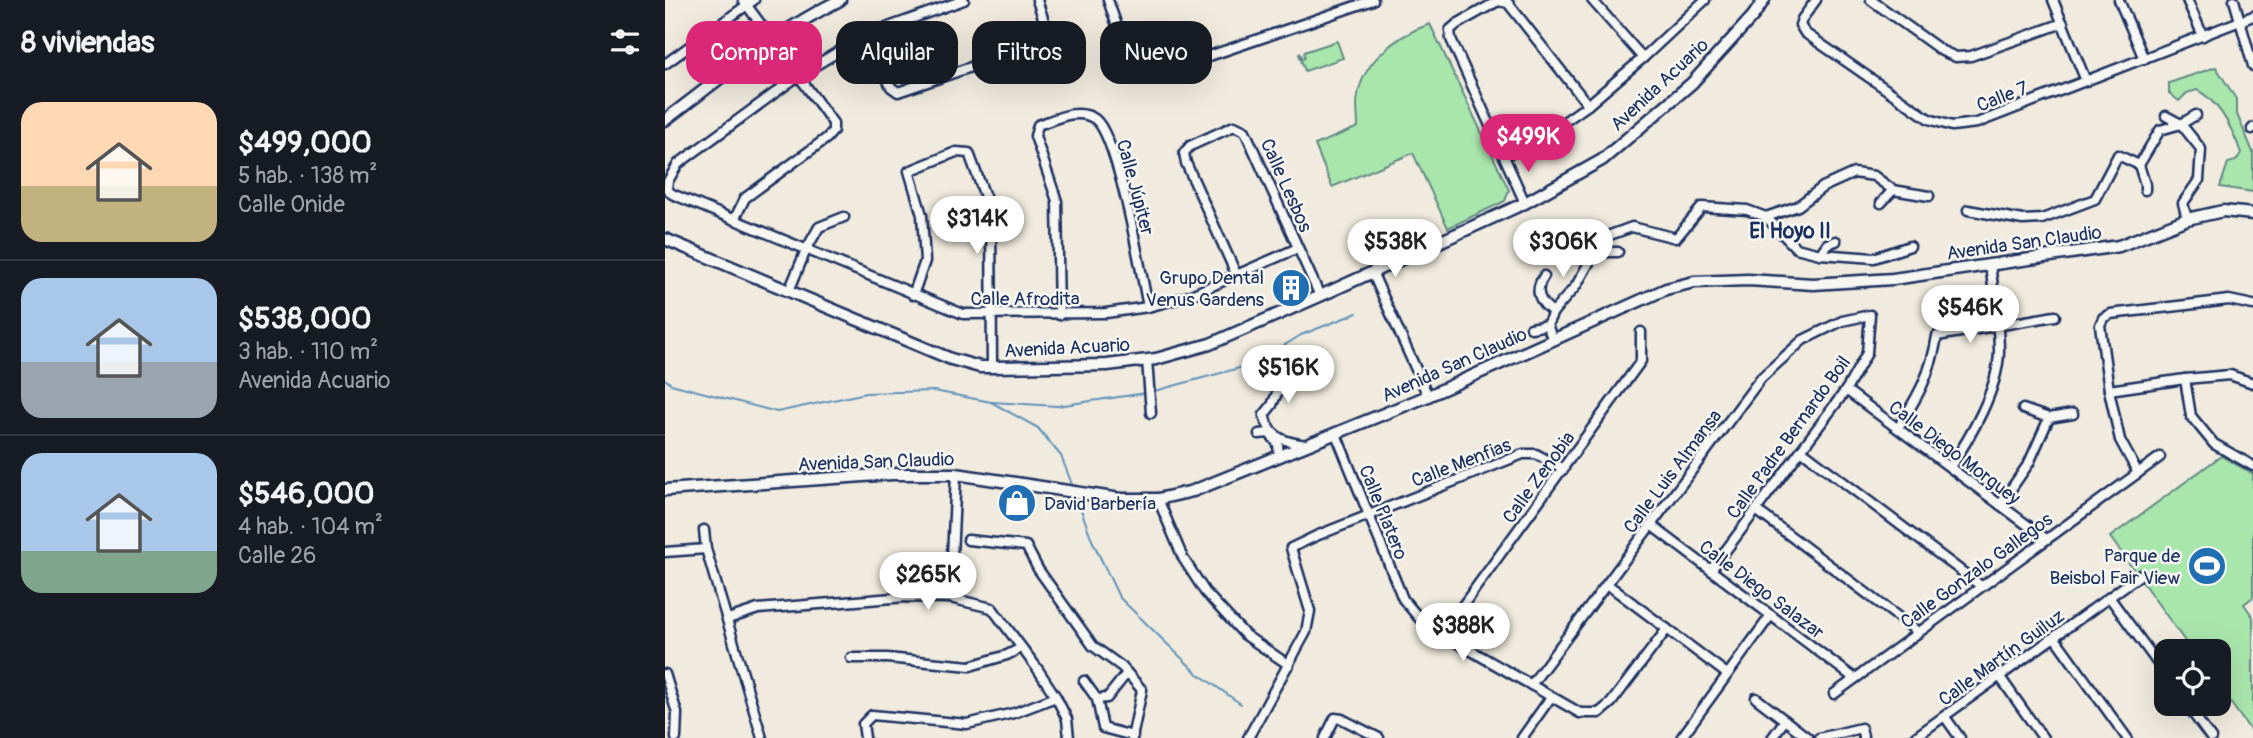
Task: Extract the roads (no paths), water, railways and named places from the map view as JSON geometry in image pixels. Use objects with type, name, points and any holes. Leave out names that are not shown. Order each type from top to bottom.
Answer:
[{"type":"street","points":[[800,21],[840,0]]},
{"type":"street","points":[[905,21],[964,0]]},
{"type":"street","points":[[958,71],[1044,42],[1048,33],[1037,0]]},
{"type":"street","points":[[1108,0],[1128,50],[1143,62],[1163,68],[1177,67],[1373,0]]},
{"type":"street","points":[[1593,0],[1643,58]]},
{"type":"street","name":"Avenida Acuario","points":[[665,239],[951,359],[992,368],[1107,365],[1147,360],[1209,344],[1319,296],[1525,203],[1602,160],[1692,83],[1753,16],[1764,0]]},
{"type":"street","name":"Calle 7","points":[[1816,0],[1802,19],[1800,25],[1805,33],[1929,119],[1952,126],[1977,123],[2253,16]]},
{"type":"street","points":[[1871,0],[1942,51],[1956,57],[1971,57],[2063,23]]},
{"type":"street","points":[[2053,0],[2086,81]]},
{"type":"street","points":[[2119,0],[2144,59]]},
{"type":"street","points":[[2187,0],[2203,36]]},
{"type":"street","points":[[2234,0],[2253,66]]},
{"type":"street","points":[[1525,203],[1451,39],[1450,30],[1498,1],[1508,4],[1588,104]]},
{"type":"street","points":[[665,64],[748,2],[760,21]]},
{"type":"street","points":[[1504,156],[1554,129],[1588,104],[1643,58],[1700,2]]},
{"type":"street","points":[[665,120],[714,84]]},
{"type":"street","name":"Calle Afrodita","points":[[787,84],[678,164],[668,181],[667,189],[734,220],[963,314],[1059,315],[1106,313],[1148,307],[1189,296],[1298,248]]},
{"type":"street","points":[[734,220],[745,198],[833,131],[833,123],[804,84]]},
{"type":"street","points":[[890,84],[898,92],[921,84]]},
{"type":"street","name":"Calle Júpiter","points":[[1059,315],[1057,201],[1035,136],[1038,125],[1078,112],[1094,118],[1103,128],[1123,189],[1148,307]]},
{"type":"street","points":[[2139,165],[2160,131],[2181,124],[2196,115]]},
{"type":"street","points":[[2166,116],[2181,124],[2201,149],[2199,180],[2183,203],[2187,219]]},
{"type":"street","name":"Calle Lesbos","points":[[1237,276],[1186,163],[1184,153],[1190,146],[1234,126],[1245,131],[1319,296]]},
{"type":"street","points":[[913,295],[925,261],[922,215],[909,171],[955,152],[969,153],[991,213],[992,368]]},
{"type":"street","points":[[1968,210],[2023,220],[2042,219],[2095,199],[2118,155],[2139,165],[2145,190]]},
{"type":"street","points":[[1766,217],[1798,206],[1824,187],[1854,173],[1874,176],[1893,190],[1930,196]]},
{"type":"street","points":[[1881,203],[1893,190]]},
{"type":"street","points":[[1553,340],[1547,325],[1553,312],[1576,286],[1599,239],[1632,227],[1676,238],[1702,206],[1747,210],[1766,217],[1796,248],[1820,254],[1874,258],[1910,246]]},
{"type":"street","name":"Avenida San Claudio","points":[[665,490],[892,474],[955,474],[1119,499],[1158,499],[1193,491],[1428,396],[1665,289],[1694,282],[1748,280],[1813,284],[1893,279],[2119,246],[2187,219],[2223,211],[2253,214]]},
{"type":"street","points":[[789,290],[819,227],[845,217]]},
{"type":"street","points":[[1820,254],[1827,244],[1836,241]]},
{"type":"street","points":[[1594,252],[1618,252]]},
{"type":"street","points":[[1950,467],[1989,397],[1999,356],[1990,265]]},
{"type":"street","points":[[1372,272],[1428,396]]},
{"type":"street","points":[[1544,276],[1539,282],[1538,294],[1542,304],[1553,312]]},
{"type":"street","points":[[2138,473],[2120,440],[2109,390],[2101,323],[2103,318],[2109,314],[2229,300],[2253,305]]},
{"type":"street","name":"Calle Padre Bernardo Boil","points":[[1711,569],[1846,390],[1867,354],[1870,315]]},
{"type":"street","name":"Calle Luis Almansa","points":[[1531,685],[1761,378],[1803,340],[1842,321],[1870,315]]},
{"type":"street","points":[[1898,428],[1921,391],[1934,358],[1937,336],[2055,316]]},
{"type":"street","points":[[1531,328],[1547,325]]},
{"type":"street","name":"Calle Zenobia","points":[[1442,634],[1641,361],[1641,332]]},
{"type":"street","points":[[1147,360],[1151,413]]},
{"type":"street","points":[[1307,445],[1282,442],[1267,425],[1264,415],[1277,393],[1312,361]]},
{"type":"street","points":[[2109,390],[2230,375],[2253,383]]},
{"type":"street","points":[[2185,379],[2191,416],[2214,444],[2253,466]]},
{"type":"street","name":"Calle Diego Morguey","points":[[1846,390],[2046,539]]},
{"type":"street","points":[[2023,409],[2049,418],[2073,414]]},
{"type":"street","points":[[2000,505],[2029,463],[2049,418]]},
{"type":"street","points":[[1259,434],[1269,433],[1278,444],[1279,457]]},
{"type":"street","name":"Calle Platero","points":[[1336,434],[1403,599],[1419,618],[1442,634],[1580,713],[1599,713],[1611,703],[1667,629]]},
{"type":"street","points":[[1801,450],[1981,586]]},
{"type":"street","name":"Calle Menfias","points":[[1248,738],[1306,632],[1310,611],[1291,548],[1523,454],[1536,454],[1564,469]]},
{"type":"street","name":"Calle Gonzalo Gallegos","points":[[1834,694],[2160,457]]},
{"type":"street","points":[[950,598],[955,474]]},
{"type":"street","points":[[1158,499],[1183,558],[1205,592],[1245,635],[1289,665]]},
{"type":"street","points":[[1756,510],[1918,632]]},
{"type":"street","name":"Calle Diego Salazar","points":[[1651,526],[1854,678]]},
{"type":"street","points":[[704,530],[706,550],[762,738]]},
{"type":"street","points":[[968,540],[1026,546],[1038,569],[1093,646],[1127,673],[1142,690],[1133,737],[1103,728],[1097,699],[1084,681]]},
{"type":"street","points":[[665,552],[706,550]]},
{"type":"street","name":"Calle Martín Guiluz","points":[[1914,738],[2140,575]]},
{"type":"street","points":[[1607,584],[1727,674]]},
{"type":"street","points":[[727,619],[758,609],[905,597],[950,598],[992,608],[1056,697],[1067,719],[1069,738]]},
{"type":"street","points":[[2110,598],[2154,658]]},
{"type":"street","points":[[1681,738],[1771,615]]},
{"type":"street","points":[[2055,638],[2127,738]]},
{"type":"street","points":[[851,658],[887,658],[971,666],[1021,648]]},
{"type":"street","points":[[1097,699],[1107,698],[1127,673]]},
{"type":"street","points":[[665,674],[677,713],[676,738]]},
{"type":"street","points":[[2000,677],[2043,738]]},
{"type":"street","points":[[865,738],[863,724],[872,715],[967,724],[1014,713],[1056,697]]},
{"type":"street","points":[[1522,738],[1551,697]]},
{"type":"street","points":[[1756,698],[1808,738]]},
{"type":"street","points":[[2195,716],[2211,738]]},
{"type":"street","points":[[1945,717],[1960,738]]},
{"type":"street","points":[[1325,738],[1335,718],[1379,738]]},
{"type":"street","points":[[1772,738],[1785,720]]},
{"type":"street","points":[[1819,738],[1861,728],[1863,736]]},
{"type":"waterway","points":[[1151,392],[1254,364],[1301,335],[1357,313]]},
{"type":"waterway","points":[[665,379],[671,384],[777,412],[866,393],[934,391],[991,402],[1038,428],[1061,456],[1073,487]]},
{"type":"waterway","points":[[992,402],[1057,406],[1146,393]]},
{"type":"waterway","points":[[1076,496],[1092,540],[1119,597],[1197,673],[1241,704]]},
{"type":"place","name":"Grupo Dental Venus Gardens","points":[[1291,288]]},
{"type":"place","name":"David Barbería","points":[[1017,503]]},
{"type":"place","name":"Parque de Beisbol Fair View","points":[[2207,566]]},
{"type":"district","name":"El Hoyo II","points":[[1790,231]]}]
